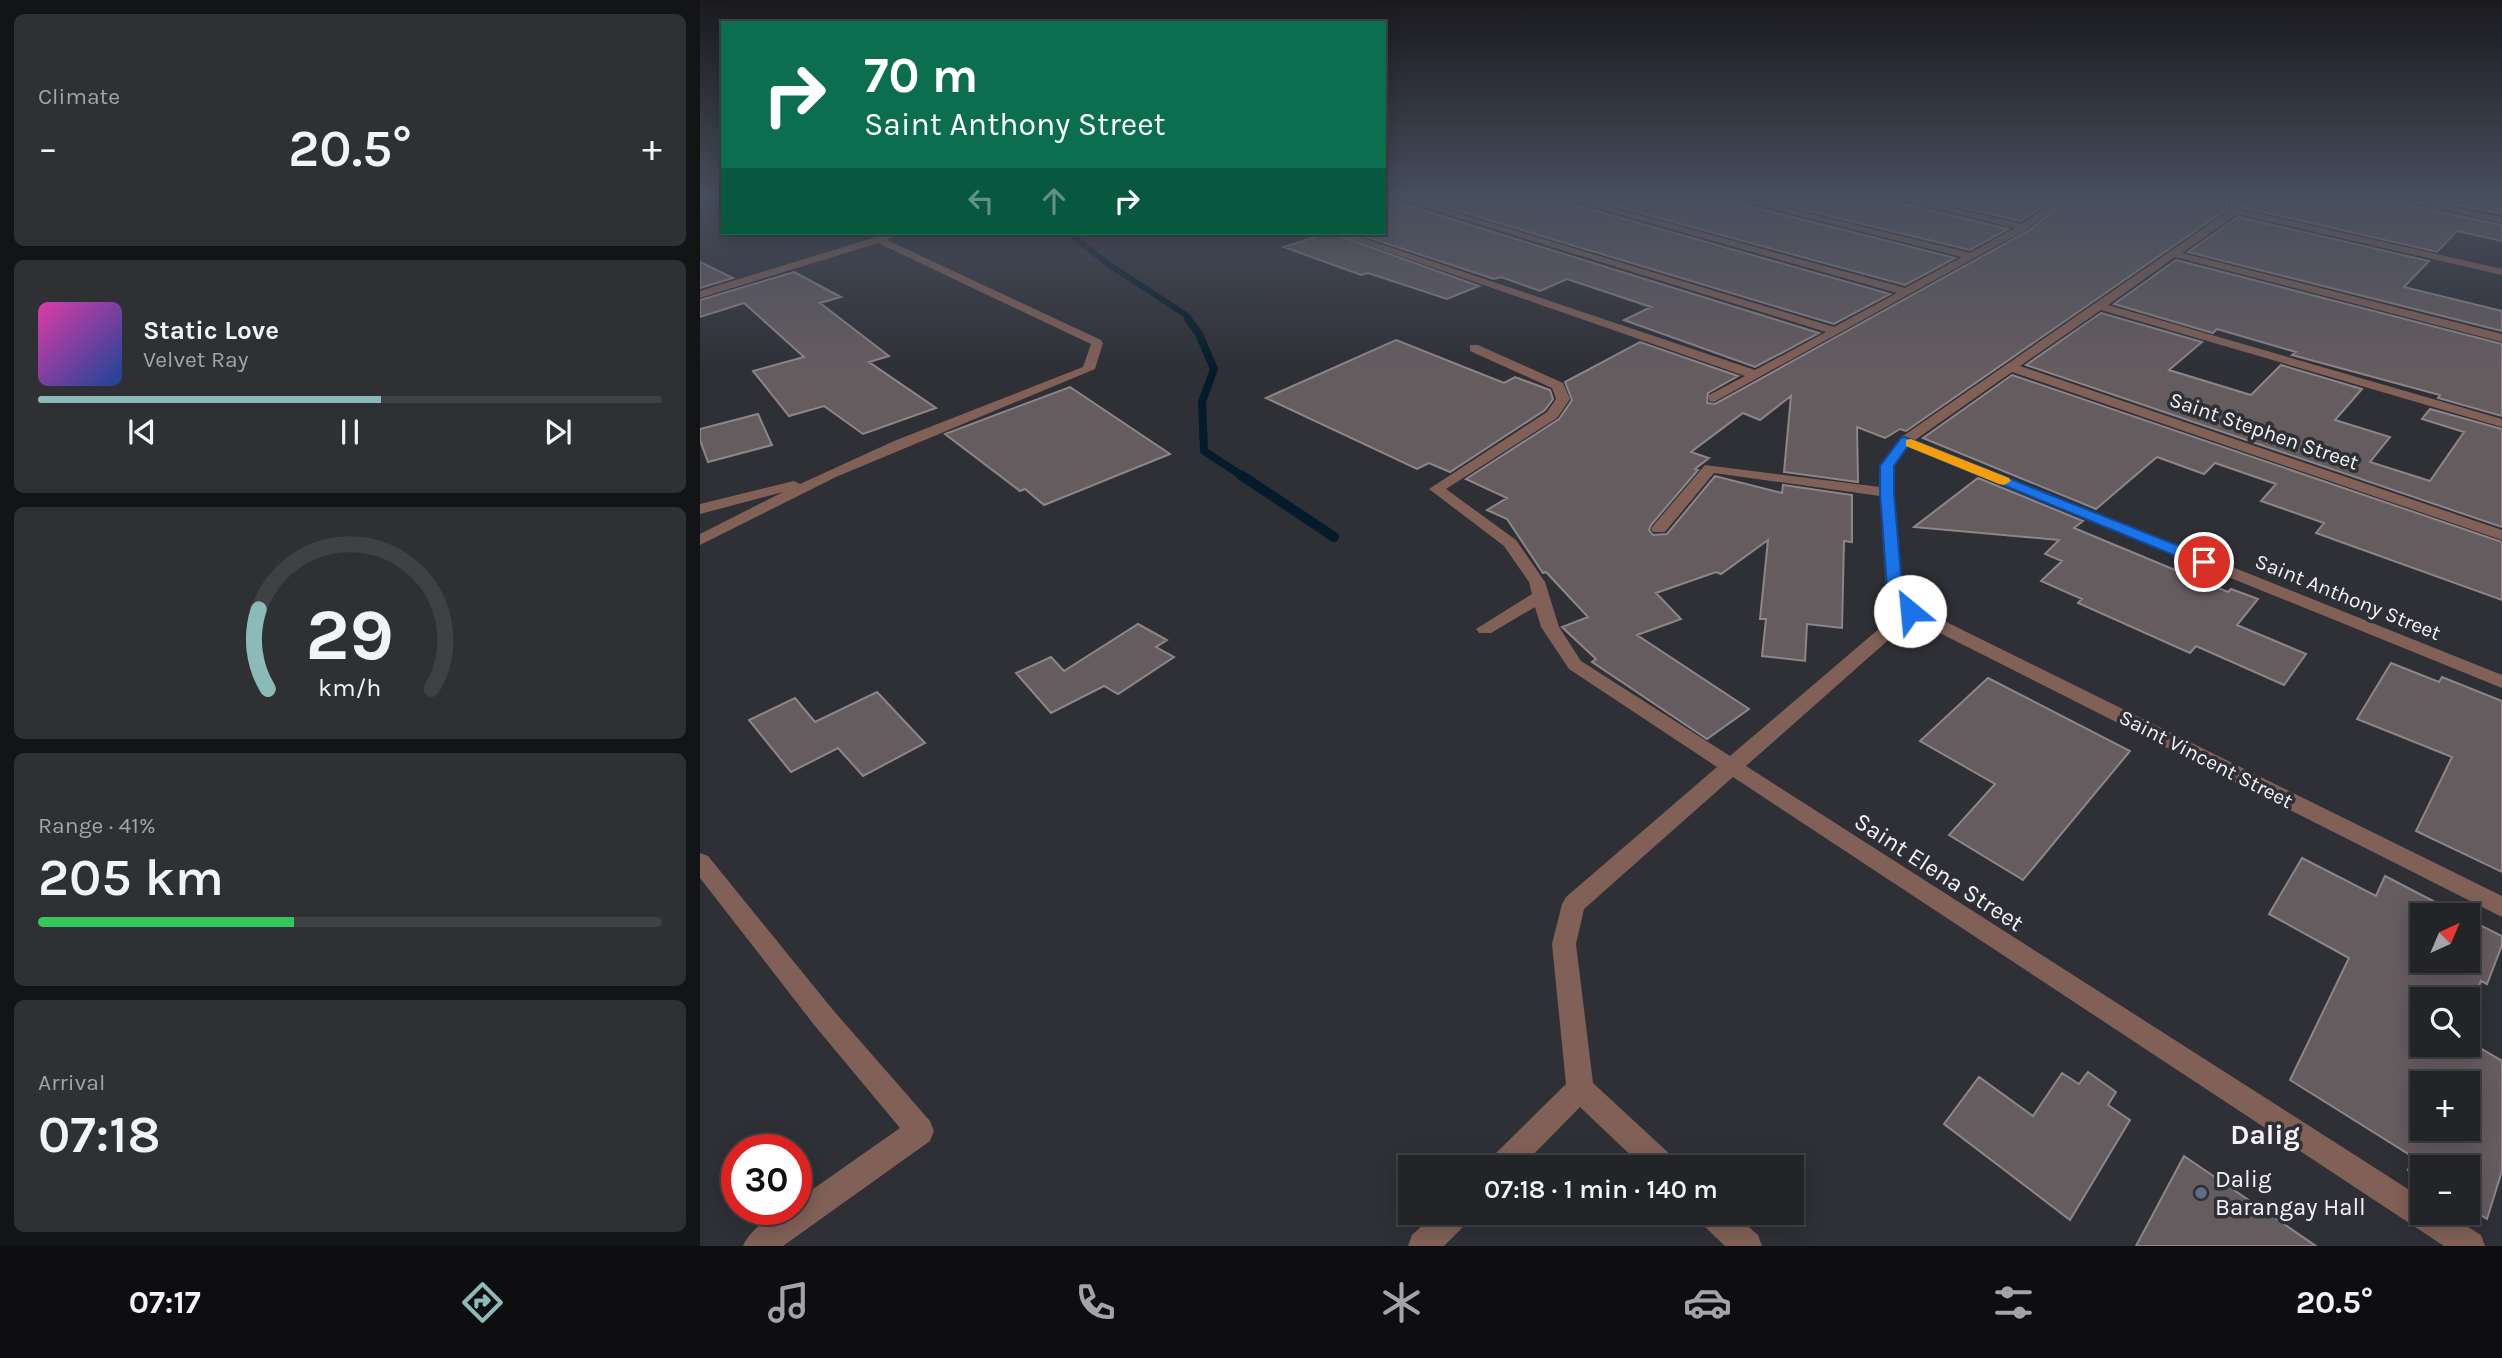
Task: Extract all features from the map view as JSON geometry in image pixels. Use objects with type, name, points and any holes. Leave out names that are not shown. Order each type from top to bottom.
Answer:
[{"type":"street","points":[[700,295],[830,254]]},
{"type":"street","points":[[700,540],[831,474],[899,444],[1089,369],[1097,343],[910,254]]},
{"type":"street","points":[[1401,254],[1756,375]]},
{"type":"street","points":[[1584,254],[1836,331]]},
{"type":"street","points":[[1770,254],[1907,292]]},
{"type":"street","points":[[1962,254],[1970,256]]},
{"type":"street","points":[[1714,398],[1973,254]]},
{"type":"street","points":[[1650,1155],[1580,1089],[1564,944],[1574,904],[1910,611],[1894,587],[1887,493],[1887,466],[1905,441],[2174,254]]},
{"type":"street","points":[[2175,254],[2502,338]]},
{"type":"street","points":[[2424,254],[2502,272]]},
{"type":"street","points":[[2100,306],[2502,423]]},
{"type":"street","name":"Saint Elena Street","points":[[1474,348],[1558,386],[1563,398],[1552,415],[1436,489],[1489,525],[1510,543],[1538,582],[1550,627],[1576,665],[1729,768],[2470,1246]]},
{"type":"street","name":"Saint Stephen Street","points":[[2013,368],[2502,535]]},
{"type":"street","name":"Saint Anthony Street","points":[[1905,441],[2502,682]]},
{"type":"street","points":[[1659,529],[1710,468],[1887,493]]},
{"type":"street","points":[[700,509],[831,474]]},
{"type":"street","points":[[1485,629],[1541,596]]},
{"type":"street","name":"Saint Vincent Street","points":[[1910,611],[2502,907]]},
{"type":"street","points":[[700,862],[824,1018],[920,1131],[758,1246]]},
{"type":"street","points":[[1514,1155],[1580,1089]]},
{"type":"street","points":[[1423,1246],[1445,1225]]},
{"type":"street","points":[[1724,1225],[1746,1246]]},
{"type":"building","points":[[1304,254],[1390,254],[1479,286],[1447,299],[1368,273],[1361,275]]},
{"type":"building","points":[[1419,254],[1565,254],[1819,333],[1755,367],[1624,320],[1651,307],[1567,279],[1540,291],[1501,277],[1494,279]]},
{"type":"building","points":[[1602,254],[1749,254],[1890,294],[1834,324]]},
{"type":"building","points":[[1792,254],[1940,254],[1955,258],[1905,285]]},
{"type":"building","points":[[1986,254],[2162,254],[1906,431],[1900,429],[1885,438],[1857,427],[1858,482],[1784,472],[1791,396],[1760,420],[1743,413],[1691,452],[1709,458],[1695,469],[1698,470],[1651,525],[1649,530],[1653,535],[1667,534],[1715,476],[1782,493],[1783,485],[1852,495],[1852,542],[1844,541],[1842,628],[1807,624],[1805,661],[1762,656],[1766,619],[1760,619],[1768,540],[1721,574],[1716,572],[1656,593],[1681,619],[1637,635],[1749,709],[1707,739],[1592,662],[1596,659],[1562,627],[1588,617],[1546,572],[1543,573],[1507,519],[1487,510],[1507,498],[1466,479],[1559,419],[1572,400],[1565,382],[1640,342],[1738,376],[1708,393],[1707,403],[1715,404]]},
{"type":"building","points":[[2197,254],[2399,254],[2429,261],[2404,287],[2502,311],[2502,331]]},
{"type":"building","points":[[2176,260],[2502,344],[2502,416],[2438,398],[2440,395],[2292,355],[2296,352],[2217,329],[2213,333],[2114,304]]},
{"type":"building","points":[[700,262],[733,278],[700,288]]},
{"type":"building","points":[[794,272],[841,297],[820,303],[889,356],[869,362],[936,408],[863,434],[824,406],[789,416],[753,371],[804,357],[744,303],[700,317],[700,300]]},
{"type":"building","points":[[2101,313],[2202,342],[2169,370],[2251,395],[2281,365],[2362,389],[2335,420],[2390,437],[2370,462],[2430,481],[2464,432],[2422,419],[2430,409],[2502,429],[2502,527],[2026,365]]},
{"type":"building","points":[[1396,340],[1504,383],[1515,377],[1550,390],[1553,399],[1545,410],[1450,472],[1429,463],[1417,469],[1266,398]]},
{"type":"building","points":[[2012,375],[2502,542],[2502,600],[2316,533],[2324,523],[2261,501],[2276,484],[2215,463],[2204,474],[2157,457],[2096,509],[1923,438]]},
{"type":"building","points":[[1070,387],[1170,454],[1044,505],[1025,489],[1020,491],[945,434]]},
{"type":"building","points":[[758,414],[772,445],[708,462],[700,440],[700,429]]},
{"type":"building","points":[[1978,478],[2083,521],[2074,528],[2228,592],[2231,589],[2258,599],[2237,625],[2306,654],[2284,685],[2196,646],[2190,653],[2078,603],[2082,599],[2041,581],[2062,561],[2045,554],[2059,540],[1914,527]]},
{"type":"building","points":[[1138,624],[1167,640],[1156,647],[1174,657],[1118,694],[1104,686],[1051,713],[1016,673],[1051,657],[1064,671]]},
{"type":"building","points":[[2391,663],[2439,682],[2442,677],[2502,701],[2502,872],[2416,831],[2452,757],[2357,719]]},
{"type":"building","points":[[1988,678],[2130,751],[2023,880],[1949,835],[1995,784],[1920,741]]},
{"type":"building","points":[[877,692],[925,743],[863,776],[838,748],[791,772],[749,720],[795,698],[815,722]]},
{"type":"building","points":[[2302,858],[2376,896],[2385,876],[2437,903],[2410,903],[2410,973],[2480,973],[2480,925],[2502,936],[2502,945],[2487,984],[2481,981],[2479,987],[2410,987],[2410,1057],[2480,1057],[2480,1048],[2502,1061],[2502,1171],[2487,1219],[2480,1215],[2480,1155],[2410,1155],[2290,1080],[2349,958],[2269,914]]},
{"type":"building","points":[[2088,1072],[2116,1092],[2108,1105],[2130,1120],[2070,1220],[1944,1124],[1979,1077],[2033,1116],[2062,1073],[2079,1084]]},
{"type":"building","name":"Dalig Barangay Hall","points":[[2184,1156],[2316,1246],[2136,1246]]},
{"type":"waterway","points":[[1096,254],[1190,320]]},
{"type":"waterway","points":[[1188,319],[1199,334],[1214,369],[1202,402],[1204,451],[1244,477]]},
{"type":"waterway","points":[[1244,477],[1334,537]]},
{"type":"slow traffic","points":[[1911,443],[2004,481]]},
{"type":"place","name":"Dalig Barangay Hall","points":[[2201,1193]]},
{"type":"district","name":"Dalig","points":[[2265,1134]]},
{"type":"route","points":[[1910,611],[1894,587],[1887,493],[1887,466],[1905,441],[2204,562]]}]
